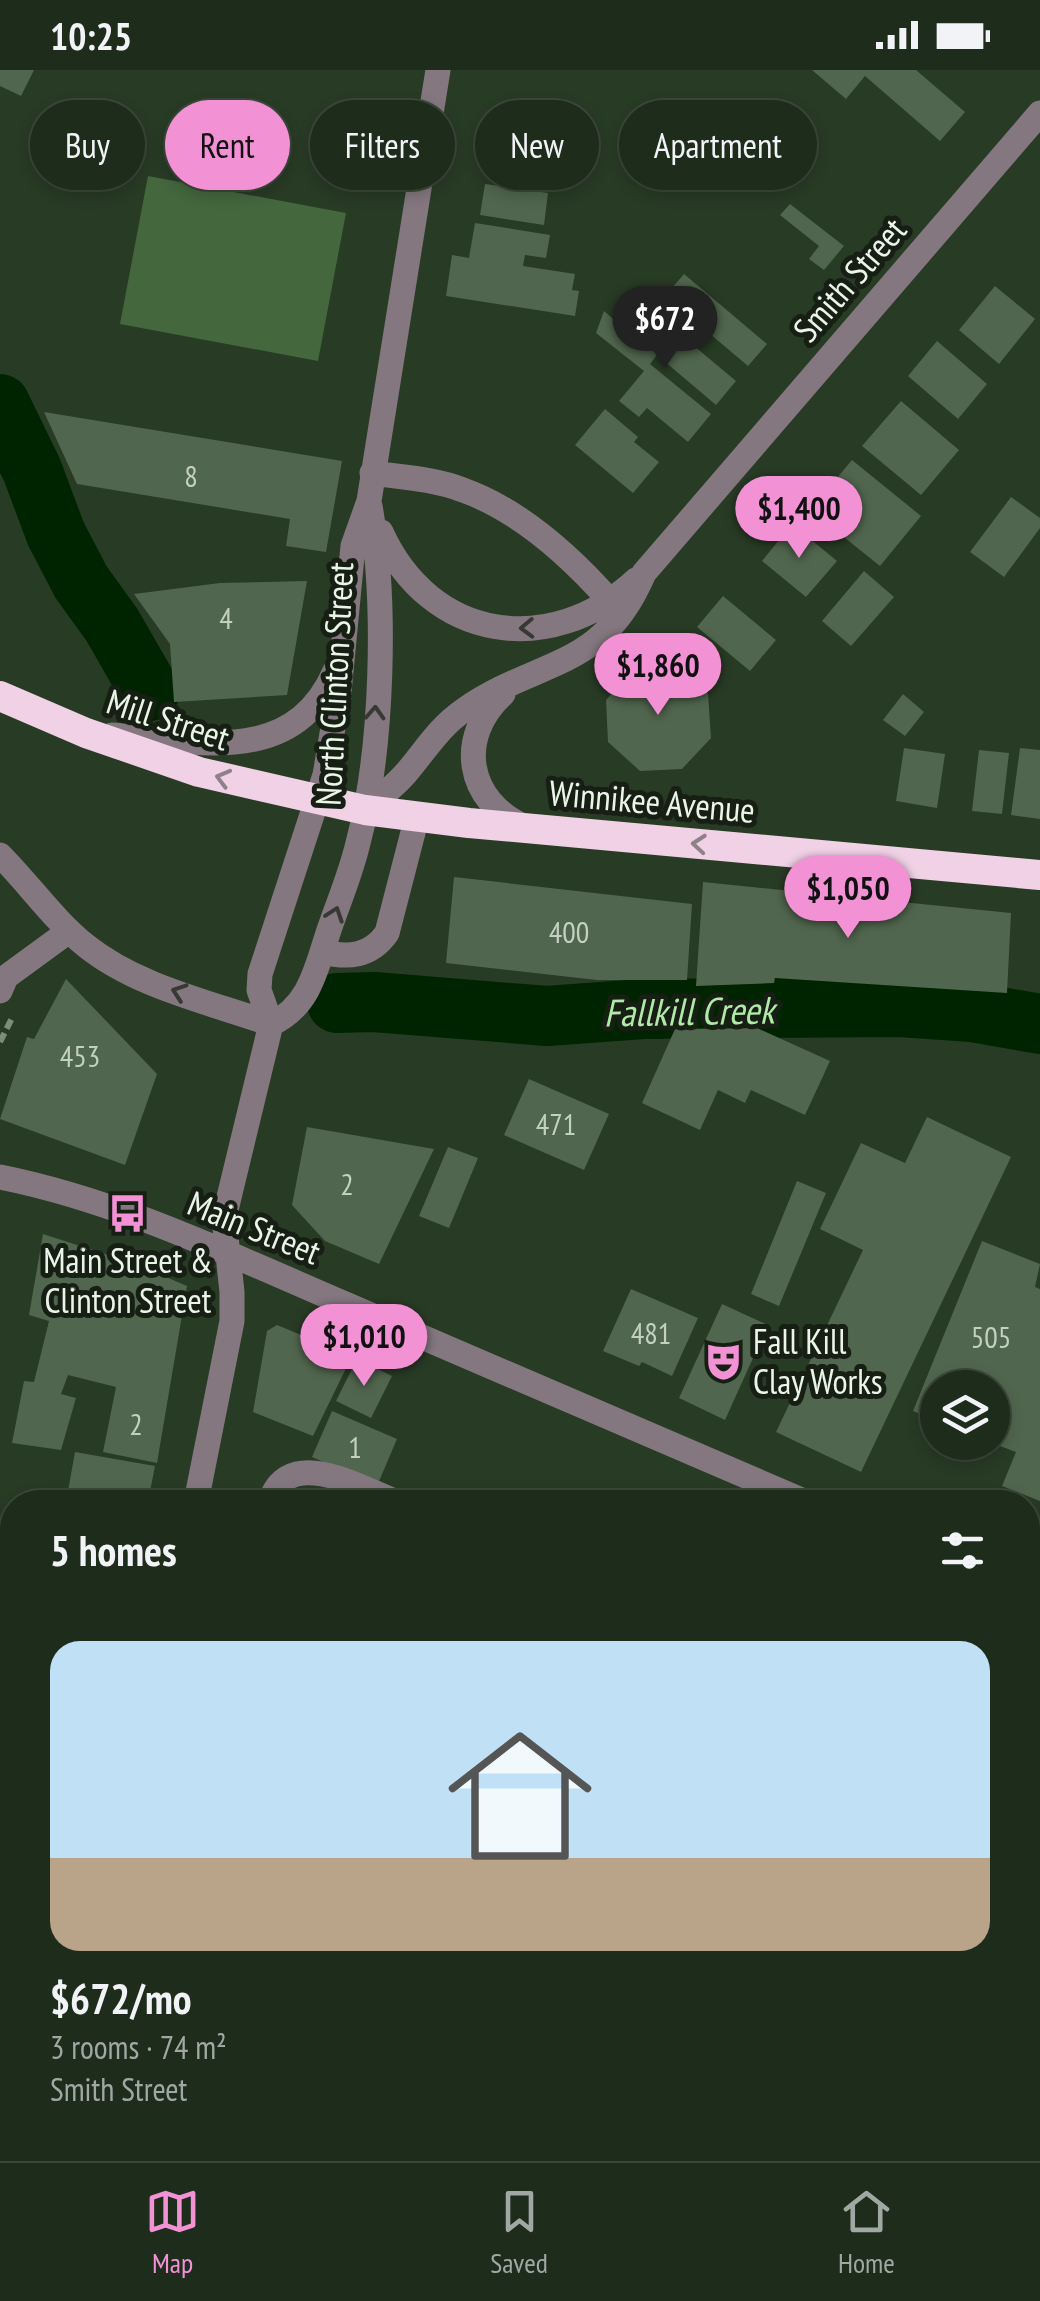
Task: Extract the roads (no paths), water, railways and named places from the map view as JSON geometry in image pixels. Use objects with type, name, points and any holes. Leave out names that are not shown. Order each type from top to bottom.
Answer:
[{"type":"highway","name":"Mill Street","points":[[0,696],[86,733],[199,772],[318,801]]},
{"type":"highway","name":"Winnikee Avenue","points":[[318,801],[416,817],[1040,875]]},
{"type":"street","name":"North Clinton Street","points":[[198,1490],[232,1321],[224,1218],[270,1024],[258,990],[260,974],[318,801],[332,736],[353,546],[369,501],[438,70]]},
{"type":"street","name":"Smith Street","points":[[366,810],[450,721],[477,702],[596,643],[625,610],[644,573],[1040,113]]},
{"type":"street","points":[[372,473],[461,488],[505,508],[590,579],[610,601]]},
{"type":"street","name":"North Clinton Street","points":[[270,1024],[288,1016],[308,990],[366,810],[373,756],[380,588],[378,548],[369,501]]},
{"type":"street","points":[[369,501],[388,546],[413,582],[439,604],[496,628],[546,627],[588,613],[610,601],[644,573]]},
{"type":"street","points":[[86,733],[218,742],[254,741],[280,734],[310,711],[323,694],[345,643]]},
{"type":"street","points":[[519,682],[483,716],[476,730],[474,764],[478,781],[493,804],[528,828]]},
{"type":"street","points":[[322,952],[347,958],[380,944],[388,933],[416,817]]},
{"type":"street","points":[[0,855],[68,931],[110,963],[270,1024]]},
{"type":"street","points":[[0,992],[6,977],[68,931]]},
{"type":"street","name":"Main Street","points":[[1,1183],[128,1214],[759,1490]]},
{"type":"street","points":[[276,1490],[286,1478],[309,1470],[364,1490]]},
{"type":"waterway","name":"Fallkill Creek","points":[[0,404],[81,582],[112,625],[150,691]]},
{"type":"waterway","name":"Fallkill Creek","points":[[337,1003],[374,1002],[547,1016],[643,1009],[900,1007],[972,1012],[1040,1024]]},
{"type":"place","name":"Main Street & Clinton Street","points":[[128,1214]]},
{"type":"place","name":"Fall Kill Clay Works","points":[[723,1362]]}]
